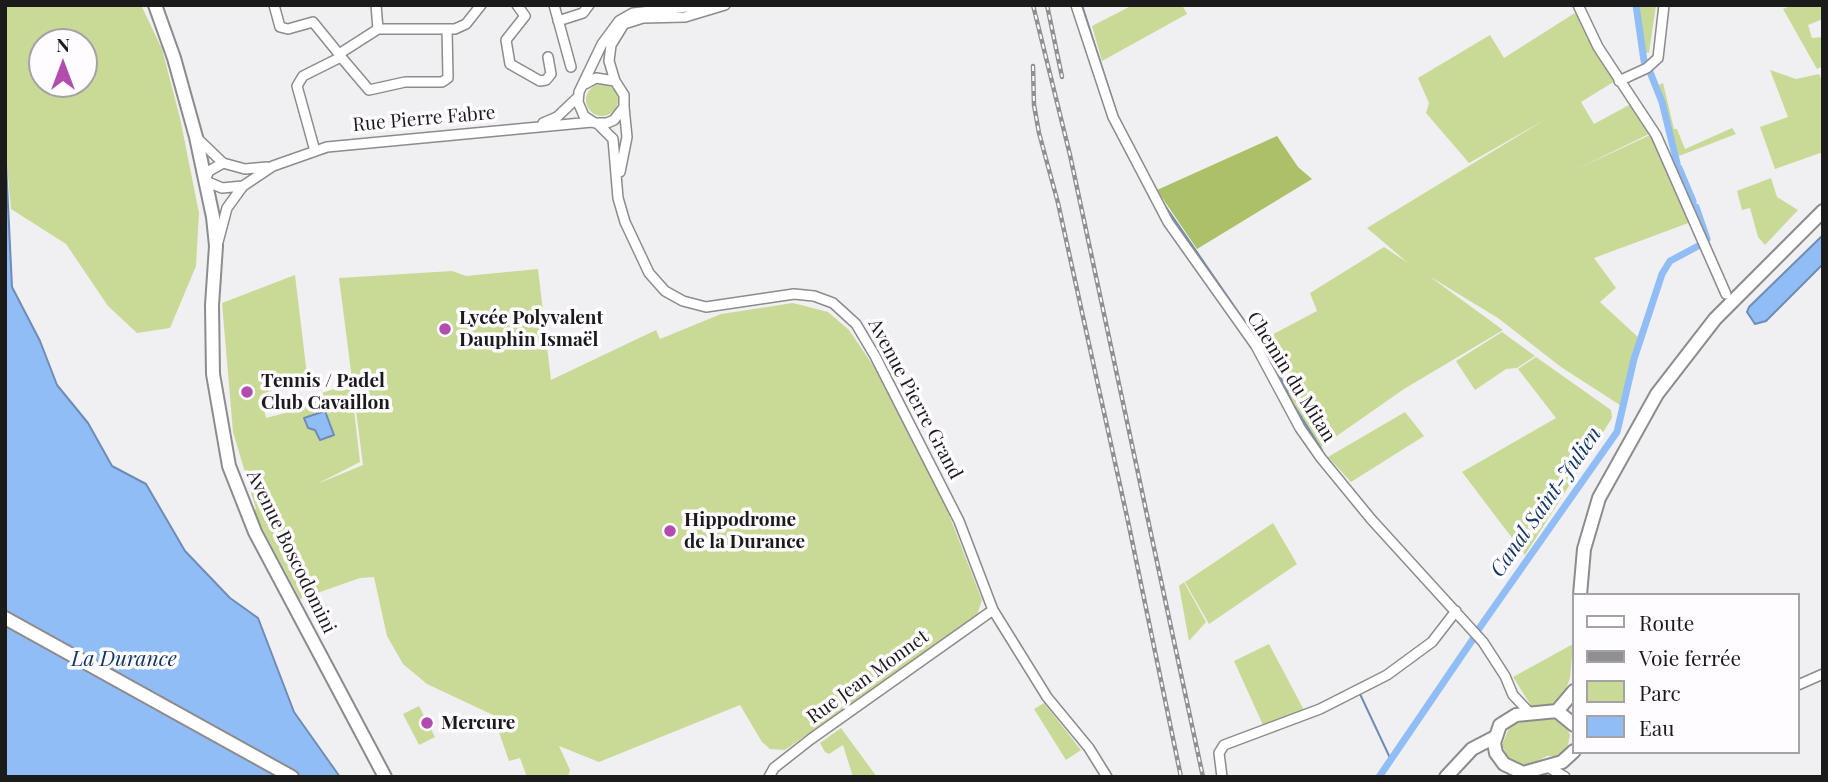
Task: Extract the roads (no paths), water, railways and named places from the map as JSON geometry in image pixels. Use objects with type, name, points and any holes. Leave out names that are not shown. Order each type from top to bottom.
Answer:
[{"type":"main road","name":"Avenue Boscodomini","points":[[155,5],[174,58],[205,178],[216,246],[212,305],[213,374],[219,426],[234,484],[255,532],[385,777]]},
{"type":"main road","points":[[1580,593],[1584,549],[1595,507],[1616,463],[1657,394],[1715,319],[1823,211]]},
{"type":"main road","points":[[5,618],[292,777]]},
{"type":"main road","points":[[1557,711],[1573,692]]},
{"type":"main road","points":[[1571,755],[1548,767],[1520,775],[1504,771],[1496,753],[1495,737],[1500,725],[1510,717],[1530,713],[1557,711],[1573,723]]},
{"type":"main road","points":[[1446,777],[1472,749],[1495,737]]},
{"type":"main road","points":[[1446,777],[1474,755],[1486,751],[1496,753]]},
{"type":"street","points":[[274,5],[280,27],[288,29],[313,22],[369,90],[405,82],[443,82],[448,78],[447,29]]},
{"type":"street","points":[[376,5],[378,29]]},
{"type":"street","points":[[315,151],[297,86],[303,76],[378,29],[447,29],[466,24],[481,5]]},
{"type":"street","points":[[517,5],[525,16],[506,40],[510,64],[540,81],[546,80],[551,74],[548,57]]},
{"type":"street","points":[[554,5],[571,67]]},
{"type":"street","points":[[558,21],[578,15],[589,5]]},
{"type":"street","points":[[656,8],[654,15],[633,17],[624,24],[609,51],[615,81],[624,95],[624,107],[614,120],[595,123],[581,112],[578,97],[602,44],[615,25],[633,13],[656,8],[704,5]]},
{"type":"street","points":[[624,24],[643,18],[685,17],[725,5]]},
{"type":"street","name":"Chemin du Mitan","points":[[1076,5],[1113,117],[1168,222],[1256,346],[1300,428],[1371,519],[1456,611],[1499,665],[1513,695],[1530,713]]},
{"type":"street","points":[[1578,5],[1619,81],[1656,135],[1726,294]]},
{"type":"street","points":[[1619,81],[1647,68],[1658,58],[1664,5]]},
{"type":"street","points":[[585,84],[596,78],[615,81]]},
{"type":"street","name":"Rue Pierre Fabre","points":[[537,125],[557,117],[578,97]]},
{"type":"street","name":"Avenue Pierre Grand","points":[[618,177],[627,137],[624,107]]},
{"type":"street","name":"Rue Pierre Fabre","points":[[273,166],[315,151],[350,143],[537,125],[595,123]]},
{"type":"street","name":"Avenue Pierre Grand","points":[[595,123],[613,139],[620,209],[635,248],[649,273],[674,297],[699,307],[715,307],[805,295],[832,303],[856,324],[876,356],[959,521],[993,610],[1047,697],[1083,741],[1107,777]]},
{"type":"street","points":[[196,137],[223,163],[245,169],[273,166]]},
{"type":"street","points":[[223,163],[214,167],[205,178],[222,188],[243,186]]},
{"type":"street","points":[[216,246],[227,208],[243,186],[273,166]]},
{"type":"street","name":"Rue Jean Monnet","points":[[769,777],[774,768],[811,739],[993,610]]},
{"type":"street","points":[[1222,777],[1219,753],[1224,745],[1320,709],[1387,676],[1432,642],[1456,611]]},
{"type":"street","points":[[1800,684],[1823,674]]},
{"type":"street","points":[[1510,717],[1513,695]]},
{"type":"street","points":[[1548,767],[1567,777],[1571,755]]},
{"type":"water","name":"La Durance","points":[[5,143],[12,287],[40,341],[57,385],[88,423],[112,466],[146,484],[185,551],[230,598],[258,618],[294,712],[340,777],[5,777]]},
{"type":"water","points":[[1823,235],[1823,264],[1766,321],[1755,324],[1747,312],[1749,307]]},
{"type":"water","points":[[325,411],[334,435],[320,440],[315,430],[308,428],[304,418]]},
{"type":"waterway","points":[[1082,5],[1118,117]]},
{"type":"waterway","name":"Canal Saint-Julien","points":[[1636,5],[1644,61]]},
{"type":"waterway","name":"Canal Saint-Julien","points":[[1650,72],[1662,102],[1677,163]]},
{"type":"waterway","name":"Canal Saint-Julien","points":[[1679,168],[1693,201]]},
{"type":"waterway","points":[[1161,200],[1274,364],[1293,404],[1322,450]]},
{"type":"waterway","name":"Canal Saint-Julien","points":[[1696,207],[1707,239]]},
{"type":"waterway","name":"Canal Saint-Julien","points":[[1478,630],[1617,432],[1634,359],[1662,274],[1670,261],[1700,245]]},
{"type":"waterway","name":"Canal Saint-Julien","points":[[1379,777],[1473,639]]},
{"type":"waterway","points":[[1360,694],[1391,760]]},
{"type":"railway","points":[[1033,5],[1070,155],[1203,777]]},
{"type":"railway","points":[[1047,5],[1062,77]]},
{"type":"railway","points":[[1033,66],[1034,105],[1039,133],[1058,203],[1181,777]]},
{"type":"place","name":"Lycée Polyvalent Dauphin Ismaël","points":[[445,329]]},
{"type":"place","name":"Tennis / Padel Club Cavaillon","points":[[247,392]]},
{"type":"place","name":"Hippodrome de la Durance","points":[[670,531]]},
{"type":"place","name":"Mercure","points":[[427,723]]}]
